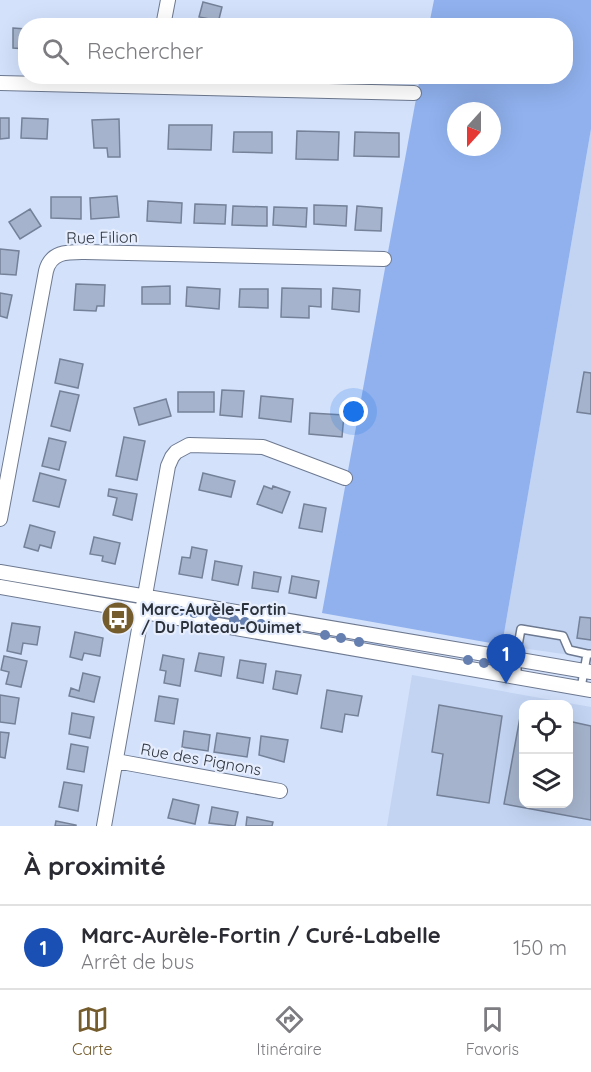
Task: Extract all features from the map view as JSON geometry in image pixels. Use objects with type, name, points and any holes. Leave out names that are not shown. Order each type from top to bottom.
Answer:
[{"type":"street","points":[[165,18],[168,0]]},
{"type":"street","points":[[0,82],[18,82]]},
{"type":"street","points":[[201,84],[414,93]]},
{"type":"street","name":"Rue Filion","points":[[0,519],[46,271],[50,261],[56,256],[62,253],[85,252],[384,259]]},
{"type":"street","points":[[105,826],[170,461],[176,452],[185,446],[195,444],[263,447],[345,478]]},
{"type":"street","points":[[0,572],[587,671]]},
{"type":"street","points":[[0,587],[586,689]]},
{"type":"street","name":"Rue des Pignons","points":[[116,760],[280,790]]},
{"type":"lane","points":[[517,677],[521,629],[563,636],[569,650],[589,654],[586,689]]},
{"type":"shaded area","points":[[434,0],[591,0],[591,129],[502,645],[322,613],[419,84],[573,84],[573,18],[430,18]]},
{"type":"shaded area","points":[[591,129],[591,658],[502,645]]},
{"type":"shaded area","points":[[162,606],[383,645],[382,647],[162,609]]},
{"type":"shaded area","points":[[412,675],[552,700],[519,700],[519,808],[573,808],[573,704],[591,707],[591,826],[387,826]]},
{"type":"building","points":[[203,2],[222,7],[219,18],[199,17]]},
{"type":"building","points":[[13,28],[18,28],[18,48],[13,48]]},
{"type":"building","points":[[0,118],[9,118],[9,138],[0,139]]},
{"type":"building","points":[[22,118],[48,119],[47,139],[21,138]]},
{"type":"building","points":[[119,119],[120,157],[108,157],[107,148],[94,148],[92,120]]},
{"type":"building","points":[[169,125],[212,125],[211,150],[168,149]]},
{"type":"building","points":[[297,131],[339,132],[338,160],[296,159]]},
{"type":"building","points":[[234,132],[272,132],[272,153],[233,152]]},
{"type":"building","points":[[355,132],[399,133],[399,157],[354,156]]},
{"type":"building","points":[[117,196],[119,217],[91,219],[90,198]]},
{"type":"building","points":[[51,197],[81,197],[81,219],[51,218]]},
{"type":"building","points":[[148,201],[182,203],[181,223],[147,221]]},
{"type":"building","points":[[195,204],[226,205],[225,224],[194,223]]},
{"type":"building","points":[[314,205],[347,206],[346,226],[314,224]]},
{"type":"building","points":[[233,206],[267,207],[267,226],[232,225]]},
{"type":"building","points":[[357,206],[382,208],[381,231],[355,230]]},
{"type":"building","points":[[274,207],[307,208],[306,227],[273,225]]},
{"type":"building","points":[[30,209],[41,226],[20,239],[9,222]]},
{"type":"building","points":[[0,249],[19,251],[16,275],[0,274]]},
{"type":"building","points":[[76,284],[105,285],[104,306],[97,306],[96,311],[74,310]]},
{"type":"building","points":[[170,286],[170,304],[142,304],[142,287]]},
{"type":"building","points":[[187,287],[220,289],[219,309],[186,306]]},
{"type":"building","points":[[282,288],[321,289],[321,307],[309,306],[309,318],[281,317]]},
{"type":"building","points":[[333,288],[360,290],[359,312],[332,309]]},
{"type":"building","points":[[240,289],[268,289],[268,308],[239,307]]},
{"type":"building","points":[[0,293],[12,295],[7,318],[0,316]]},
{"type":"building","points":[[60,359],[83,364],[78,388],[55,383]]},
{"type":"building","points":[[584,372],[591,373],[591,414],[577,412]]},
{"type":"building","points":[[222,390],[244,391],[242,417],[220,415]]},
{"type":"building","points":[[60,391],[79,395],[70,431],[51,426]]},
{"type":"building","points":[[178,392],[214,392],[214,412],[178,412]]},
{"type":"building","points":[[261,396],[293,399],[291,422],[259,418]]},
{"type":"building","points":[[166,399],[171,416],[139,425],[134,408]]},
{"type":"building","points":[[310,413],[344,415],[342,437],[309,434]]},
{"type":"building","points":[[124,437],[145,441],[137,480],[116,476]]},
{"type":"building","points":[[49,438],[66,442],[59,470],[42,466]]},
{"type":"building","points":[[40,473],[66,480],[59,507],[33,501]]},
{"type":"building","points":[[203,473],[235,481],[231,497],[199,490]]},
{"type":"building","points":[[264,486],[272,489],[273,486],[290,492],[282,513],[257,504]]},
{"type":"building","points":[[109,489],[137,494],[132,520],[113,515],[117,498],[108,496]]},
{"type":"building","points":[[304,504],[326,508],[322,532],[299,528]]},
{"type":"building","points":[[30,525],[55,532],[51,548],[40,545],[38,551],[24,547]]},
{"type":"building","points":[[94,537],[120,543],[115,564],[102,561],[103,556],[90,554]]},
{"type":"building","points":[[192,547],[207,550],[202,578],[179,574],[182,557],[190,558]]},
{"type":"building","points":[[215,561],[242,566],[238,585],[212,580]]},
{"type":"building","points":[[254,572],[281,577],[278,592],[252,588]]},
{"type":"building","points":[[292,576],[319,581],[316,598],[289,593]]},
{"type":"building","points":[[580,617],[591,618],[591,640],[577,638]]},
{"type":"building","points":[[12,623],[40,627],[37,645],[23,643],[21,654],[7,651]]},
{"type":"building","points":[[75,632],[103,638],[100,656],[84,653],[82,660],[70,657]]},
{"type":"building","points":[[199,653],[224,657],[221,676],[195,671]]},
{"type":"building","points":[[163,655],[184,659],[180,686],[164,683],[166,671],[160,670]]},
{"type":"building","points":[[4,656],[27,661],[21,687],[6,684],[9,672],[1,670]]},
{"type":"building","points":[[240,660],[266,664],[263,683],[237,678]]},
{"type":"building","points":[[276,671],[301,675],[297,694],[273,689]]},
{"type":"building","points":[[83,673],[100,677],[94,702],[69,696],[71,688],[79,691]]},
{"type":"building","points":[[327,690],[362,696],[358,716],[345,714],[342,732],[321,728]]},
{"type":"building","points":[[0,695],[19,698],[15,724],[0,722]]},
{"type":"building","points":[[159,696],[178,699],[174,724],[155,721]]},
{"type":"building","points":[[439,705],[502,716],[489,803],[437,795],[443,754],[432,752]]},
{"type":"building","points":[[72,713],[94,717],[90,738],[69,734]]},
{"type":"building","points":[[573,722],[591,726],[591,820],[526,808],[573,808]]},
{"type":"building","points":[[519,723],[519,807],[504,804]]},
{"type":"building","points":[[184,731],[210,735],[208,751],[182,747]]},
{"type":"building","points":[[0,732],[9,733],[5,758],[0,757]]},
{"type":"building","points":[[217,733],[250,738],[247,757],[214,752]]},
{"type":"building","points":[[261,736],[288,740],[284,762],[259,755]]},
{"type":"building","points":[[71,744],[88,747],[84,772],[67,769]]},
{"type":"building","points":[[64,782],[82,785],[78,811],[59,807]]},
{"type":"building","points":[[173,799],[199,805],[195,824],[168,818]]},
{"type":"building","points":[[212,807],[238,812],[235,826],[209,823]]},
{"type":"building","points":[[247,817],[273,822],[272,826],[246,826]]},
{"type":"building","points":[[56,821],[76,825],[76,826],[55,826]]},
{"type":"place","name":"Marc-Aurèle-Fortin / Du Plateau-Ouimet","points":[[118,618]]},
{"type":"place","name":"Marc-Aurèle-Fortin / Curé-Labelle","points":[[506,684]]}]
